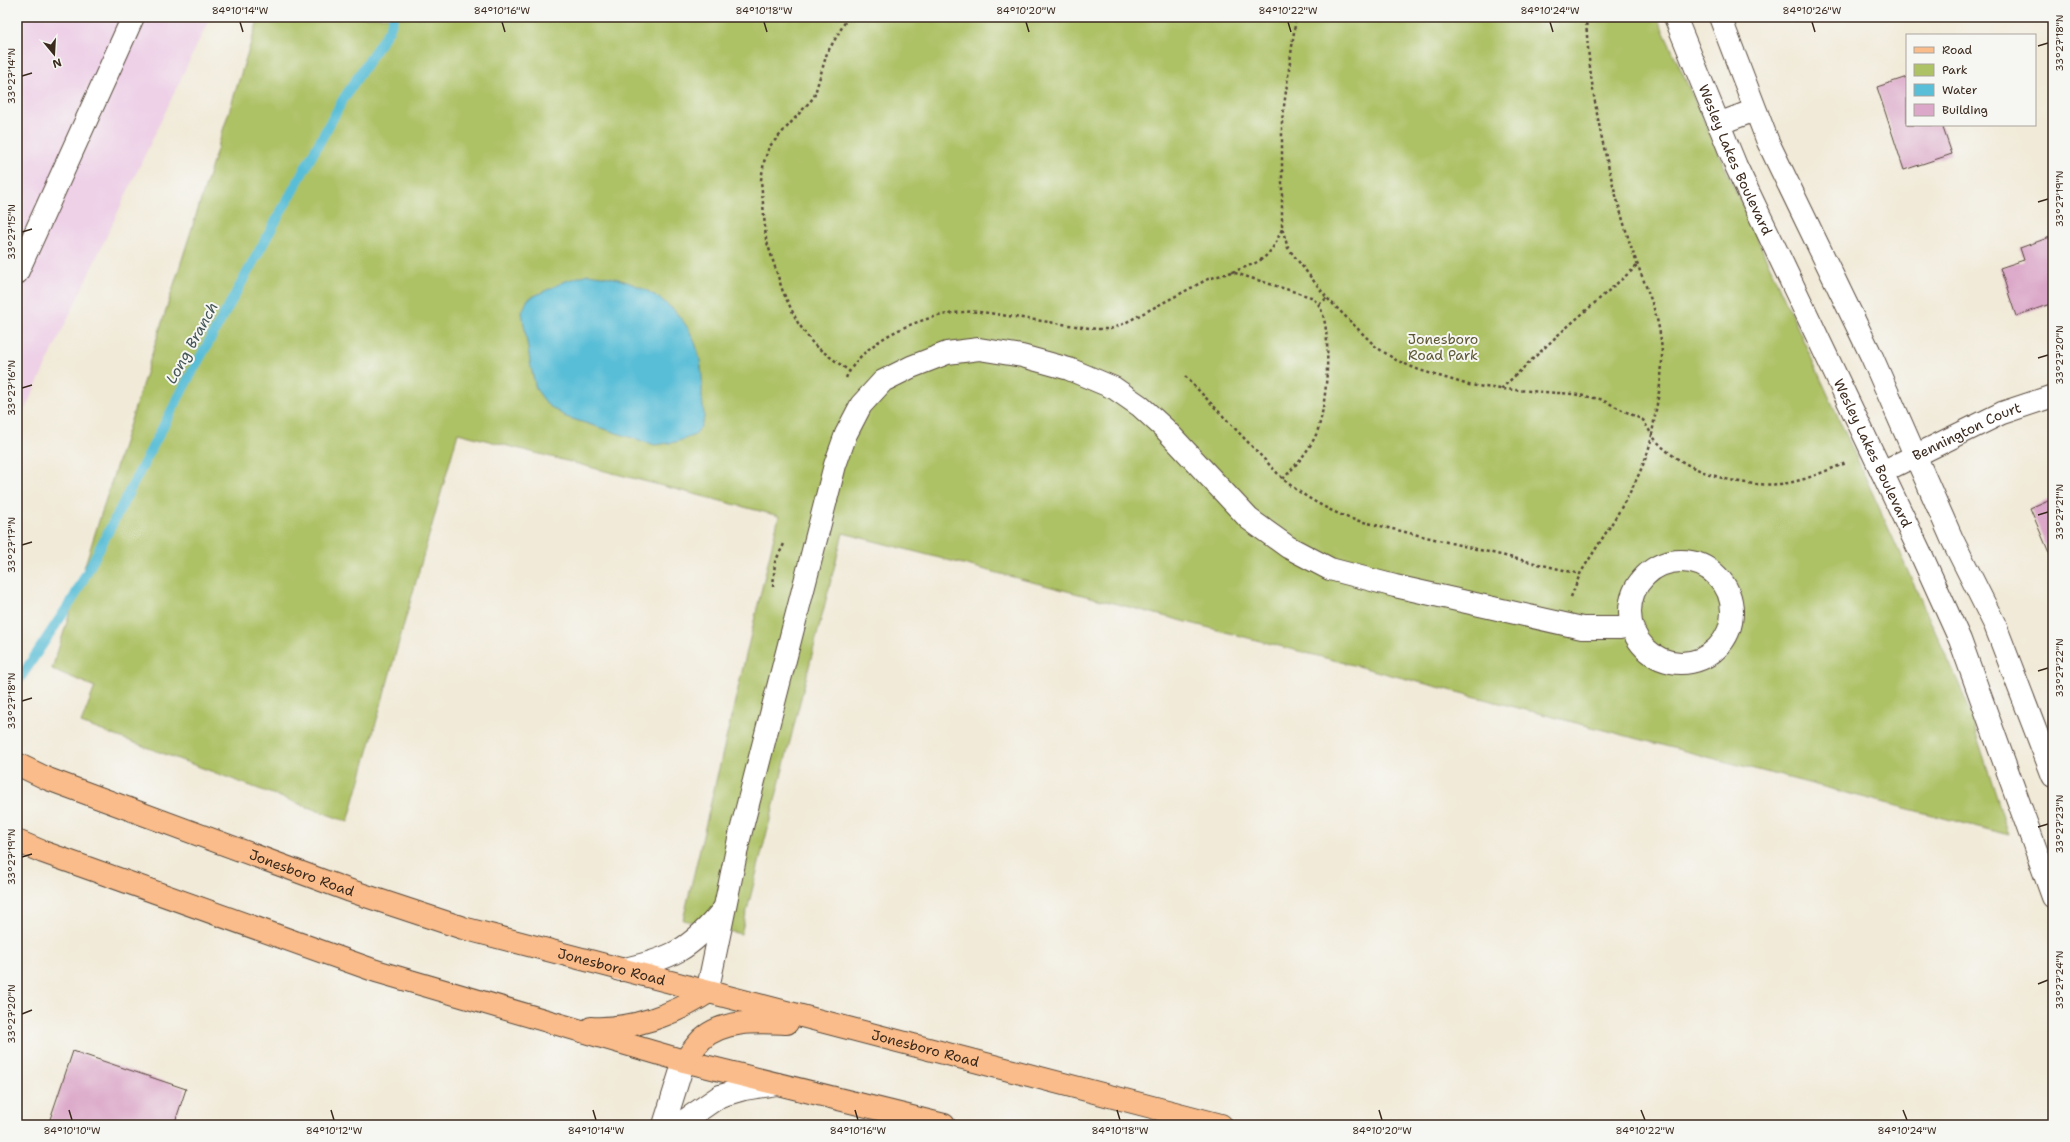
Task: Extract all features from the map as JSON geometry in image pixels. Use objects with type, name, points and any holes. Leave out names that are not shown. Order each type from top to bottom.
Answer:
[{"type":"main road","name":"Jonesboro Road","points":[[17,764],[48,779],[348,890],[463,928],[707,993],[1221,1125]]},
{"type":"main road","points":[[17,841],[43,852],[376,971],[684,1061],[944,1125]]},
{"type":"main road","points":[[568,1027],[602,1028],[634,1024],[678,1009],[707,993]]},
{"type":"main road","points":[[684,1061],[703,1038],[725,1028],[749,1021],[834,1026]]},
{"type":"street","points":[[17,273],[133,17]]},
{"type":"street","name":"Wesley Lakes Boulevard","points":[[1675,17],[1736,166],[1960,640],[2053,896]]},
{"type":"street","points":[[1720,17],[1768,142],[1872,357],[1952,539],[1995,625],[2053,776]]},
{"type":"street","points":[[1718,124],[1755,110]]},
{"type":"street","points":[[707,993],[741,831],[835,465],[846,434],[862,405],[883,381],[911,366],[947,353],[979,350],[1022,356],[1069,369],[1114,388],[1140,406],[1164,428],[1249,520],[1288,547],[1330,569],[1395,586],[1582,628],[1620,628],[1631,626]]},
{"type":"street","name":"Bennington Court","points":[[1877,462],[1915,456],[2002,413],[2053,396]]},
{"type":"street","points":[[1686,561],[1703,566],[1716,575],[1726,588],[1731,604],[1731,621],[1725,637],[1714,650],[1700,659],[1683,663],[1666,660],[1650,653],[1638,641],[1631,626],[1630,609],[1633,593],[1642,579],[1654,568],[1670,562],[1686,561]]},
{"type":"street","points":[[620,970],[652,963],[681,950],[705,931],[724,909]]},
{"type":"street","points":[[664,1125],[684,1061]]},
{"type":"street","points":[[678,1125],[720,1096],[744,1089],[777,1084]]},
{"type":"path","points":[[848,17],[827,53],[814,97],[769,147],[764,162],[761,180],[766,239],[783,292],[798,323],[814,345],[849,372]]},
{"type":"path","points":[[1296,17],[1282,120],[1282,228],[1288,248],[1327,298],[1350,323],[1376,347],[1396,360],[1441,377],[1469,385],[1501,389],[1573,394],[1600,399],[1643,420],[1660,447],[1697,471],[1722,478],[1772,485],[1796,481],[1877,462]]},
{"type":"path","points":[[1185,376],[1283,478],[1297,491],[1326,509],[1351,519],[1580,574],[1630,488],[1648,453],[1659,395],[1661,342],[1654,308],[1637,266],[1607,165],[1594,104],[1587,49],[1586,17]]},
{"type":"path","points":[[843,385],[849,372],[860,357],[884,337],[909,325],[938,317],[964,312],[986,313],[1096,329],[1110,329],[1121,325],[1208,279],[1232,272],[1267,257],[1275,245],[1282,228]]},
{"type":"path","points":[[1501,389],[1558,335],[1637,266]]},
{"type":"path","points":[[1232,272],[1311,297],[1319,304],[1327,350],[1324,408],[1315,436],[1301,459],[1283,478]]},
{"type":"path","points":[[1319,304],[1327,298]]},
{"type":"path","points":[[773,588],[775,562],[782,546],[789,537]]},
{"type":"shaded area","points":[[17,17],[210,17],[17,426]]},
{"type":"green space","name":"Jonesboro Road Park","points":[[259,17],[1657,17],[1963,693],[2009,835],[843,533],[741,934],[683,920],[779,516],[458,433],[348,822],[81,723],[95,687],[52,669]]},
{"type":"water","points":[[588,274],[614,278],[638,286],[670,307],[682,320],[692,335],[698,352],[702,371],[702,396],[704,412],[703,422],[695,435],[676,442],[655,445],[566,417],[548,405],[536,389],[522,312],[528,299],[566,281]]},
{"type":"building","points":[[1906,77],[1906,126],[1942,126],[1952,154],[1904,170],[1877,87]]},
{"type":"building","points":[[2053,236],[2053,303],[2016,316],[2000,268],[2024,260],[2020,248]]},
{"type":"building","points":[[2053,498],[2053,562],[2030,508]]},
{"type":"building","points":[[73,1051],[186,1089],[174,1125],[48,1125]]},
{"type":"waterway","name":"Long Branch","points":[[17,683],[74,597],[186,383],[344,98],[389,30],[394,17]]}]
